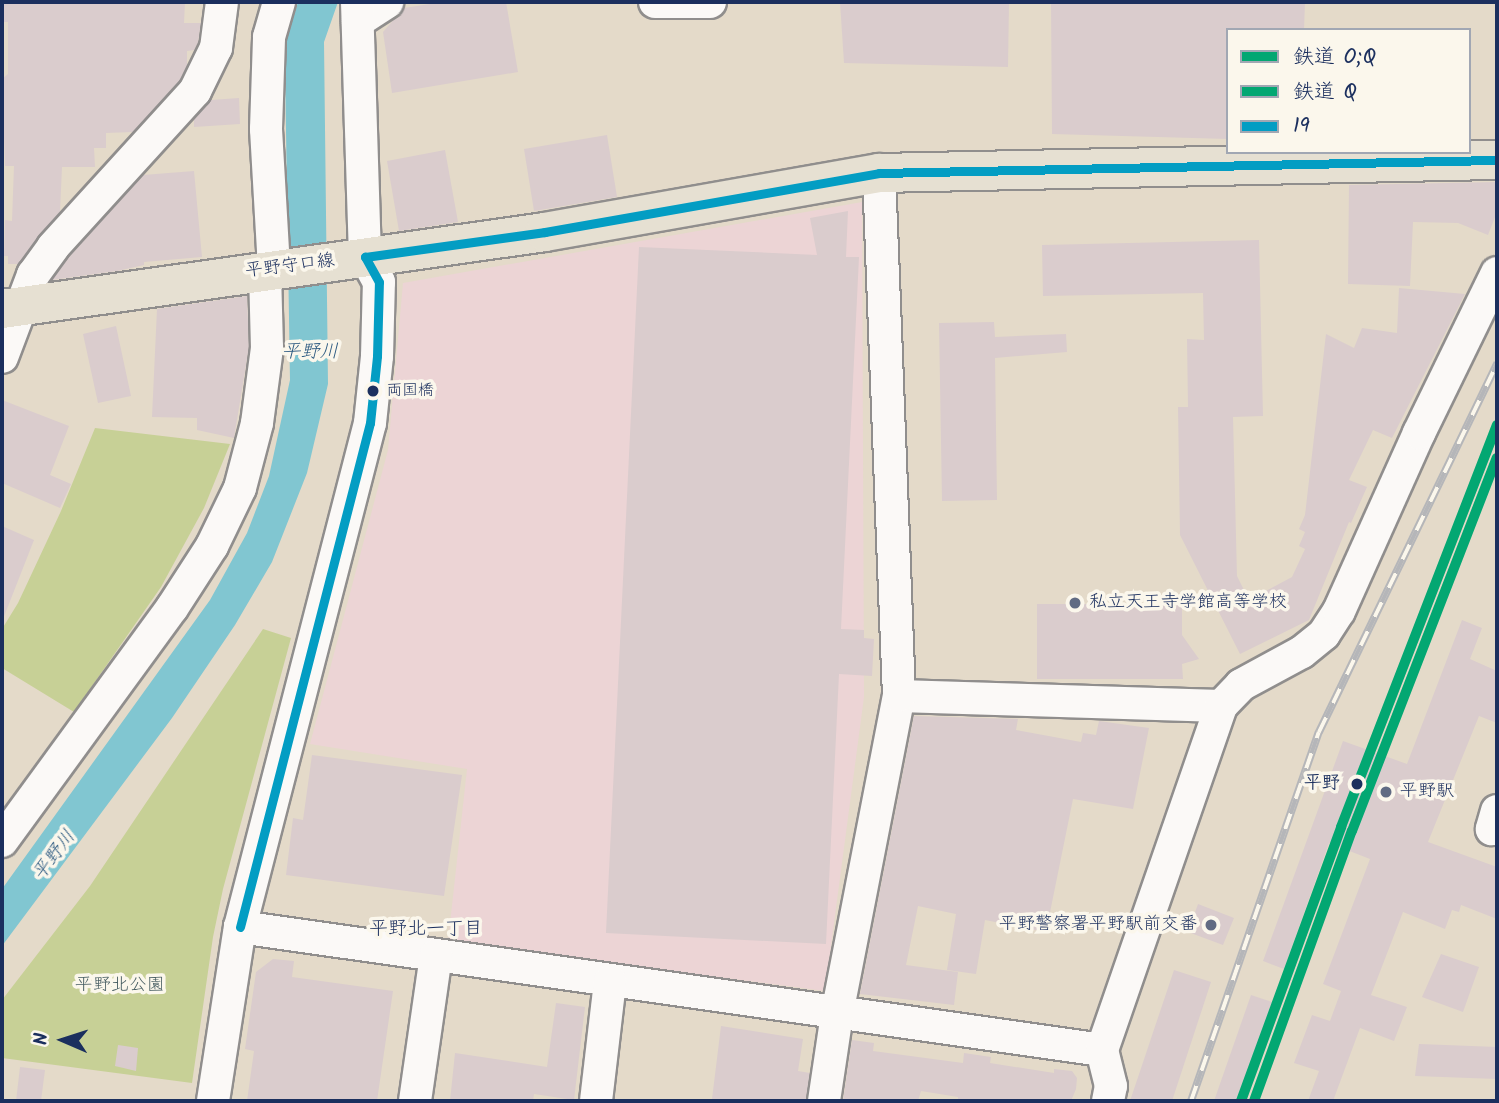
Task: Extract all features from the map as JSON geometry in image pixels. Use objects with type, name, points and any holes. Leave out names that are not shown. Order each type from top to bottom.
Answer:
[{"type":"main road","name":"平野守口線","points":[[11,307],[273,268],[545,232],[879,173],[1497,160]]},
{"type":"street","points":[[2,357],[11,307],[53,247],[195,91],[216,48],[222,2]]},
{"type":"street","points":[[2,841],[172,608],[212,546],[240,488],[257,423],[267,348],[273,268],[266,129],[269,37],[279,2]]},
{"type":"street","points":[[655,2],[710,2]]},
{"type":"street","points":[[213,1101],[240,927],[370,423],[377,356],[379,282],[354,259],[367,13]]},
{"type":"street","points":[[824,1101],[837,1014],[899,696],[879,173]]},
{"type":"street","points":[[1108,1101],[1111,1086],[1102,1050],[1221,706],[1241,685],[1302,652],[1324,634],[1339,611],[1419,433],[1497,273]]},
{"type":"street","points":[[899,696],[1221,706]]},
{"type":"street","points":[[1497,811],[1492,829],[1497,829]]},
{"type":"street","points":[[240,927],[1102,1050]]},
{"type":"street","points":[[415,1101],[436,956]]},
{"type":"street","points":[[596,1101],[610,981]]},
{"type":"shaded area","points":[[862,202],[864,697],[825,991],[448,942],[467,769],[310,744],[388,450],[403,283]]},
{"type":"green space","points":[[95,428],[230,444],[204,508],[161,587],[74,712],[2,668],[2,629],[18,603],[61,511]]},
{"type":"green space","name":"平野北公園","points":[[263,629],[291,638],[223,889],[213,937],[192,1083],[2,1058],[2,1000],[90,886]]},
{"type":"water","name":"平野川","points":[[298,2],[338,2],[324,42],[328,384],[307,473],[272,562],[235,625],[172,718],[2,946],[2,889],[210,600],[247,533],[269,476],[290,380],[285,69],[287,38]]},
{"type":"building","points":[[2,2],[185,2],[184,23],[201,23],[198,43],[194,50],[187,51],[187,66],[180,81],[133,132],[106,133],[106,148],[94,148],[95,167],[62,167],[60,212],[18,264],[8,264],[8,256],[4,256],[5,220],[12,221],[14,166],[5,166],[2,79],[8,74],[8,22],[2,22]]},
{"type":"building","points":[[443,2],[506,2],[518,72],[392,93],[383,32],[404,8]]},
{"type":"building","points":[[840,2],[1009,2],[1008,67],[844,63]]},
{"type":"building","points":[[1051,2],[1305,2],[1304,28],[1226,28],[1226,139],[1052,134]]},
{"type":"building","points":[[239,98],[240,124],[194,127],[194,119],[211,100]]},
{"type":"building","points":[[607,135],[617,197],[534,211],[524,149]]},
{"type":"building","points":[[445,150],[458,222],[399,231],[387,161]]},
{"type":"building","points":[[194,171],[202,257],[144,262],[144,265],[117,271],[52,280],[67,259],[143,175]]},
{"type":"building","points":[[1497,182],[1497,212],[1488,235],[1458,223],[1413,222],[1410,286],[1348,284],[1349,185]]},
{"type":"building","points":[[848,211],[846,257],[859,257],[841,629],[864,630],[864,638],[874,639],[872,676],[839,674],[826,944],[606,933],[639,247],[817,255],[810,218]]},
{"type":"building","points":[[1259,240],[1263,416],[1233,417],[1237,576],[1249,600],[1292,577],[1305,549],[1299,546],[1305,532],[1299,529],[1305,515],[1326,334],[1354,348],[1362,328],[1397,333],[1399,288],[1465,294],[1392,438],[1373,430],[1349,480],[1367,487],[1351,523],[1349,522],[1309,620],[1240,654],[1180,535],[1178,407],[1188,407],[1187,339],[1204,340],[1203,293],[1043,296],[1042,245]]},
{"type":"building","points":[[247,296],[249,347],[234,438],[197,430],[197,418],[152,417],[157,309]]},
{"type":"building","points":[[994,322],[995,337],[1066,334],[1067,352],[995,358],[997,500],[942,501],[939,323]]},
{"type":"building","points":[[116,326],[131,396],[98,403],[83,334]]},
{"type":"building","points":[[2,400],[69,426],[50,475],[71,484],[60,508],[2,483]]},
{"type":"building","points":[[2,526],[34,540],[3,619],[2,619]]},
{"type":"building","points":[[1037,604],[1182,604],[1182,635],[1199,659],[1182,664],[1183,679],[1037,679]]},
{"type":"building","points":[[1462,620],[1482,628],[1470,659],[1497,671],[1497,723],[1479,716],[1428,842],[1497,867],[1497,919],[1461,905],[1459,912],[1452,910],[1445,929],[1403,912],[1371,995],[1407,1007],[1394,1041],[1360,1028],[1333,1101],[1308,1101],[1319,1071],[1294,1063],[1312,1015],[1330,1021],[1341,991],[1323,984],[1370,859],[1329,843],[1284,969],[1263,961],[1343,741],[1407,764]]},
{"type":"building","points":[[914,716],[1018,719],[1016,730],[1081,742],[1083,733],[1096,735],[1099,721],[1149,728],[1133,809],[1073,799],[1046,932],[985,920],[976,974],[947,970],[956,914],[918,906],[906,965],[958,972],[954,1005],[860,994]]},
{"type":"building","points":[[312,755],[462,775],[444,896],[286,875],[293,818],[303,820]]},
{"type":"building","name":"平野警察署平野駅前交番","points":[[1198,904],[1234,918],[1223,945],[1188,932]]},
{"type":"building","points":[[1441,954],[1479,967],[1463,1012],[1422,997]]},
{"type":"building","points":[[273,959],[294,961],[292,977],[393,991],[377,1101],[247,1101],[254,1051],[245,1049],[256,972]]},
{"type":"building","points":[[1174,970],[1211,982],[1172,1101],[1130,1101]]},
{"type":"building","points":[[1251,995],[1272,1002],[1237,1101],[1214,1101]]},
{"type":"building","points":[[556,1003],[585,1007],[574,1100],[534,1094],[533,1101],[450,1101],[455,1053],[547,1067]]},
{"type":"building","points":[[721,1026],[803,1039],[798,1071],[810,1073],[806,1101],[712,1099]]},
{"type":"building","points":[[852,1040],[874,1043],[873,1051],[963,1063],[964,1053],[991,1057],[990,1063],[1054,1073],[1054,1069],[1072,1071],[1077,1078],[1076,1089],[1071,1101],[958,1101],[958,1097],[921,1091],[918,1101],[843,1101]]},
{"type":"building","points":[[1419,1044],[1497,1047],[1497,1079],[1415,1076]]},
{"type":"building","points":[[118,1045],[138,1048],[136,1071],[115,1066]]},
{"type":"building","points":[[20,1067],[45,1070],[41,1101],[16,1101]]},
{"type":"railway","points":[[1191,1101],[1319,732],[1497,363]]},
{"type":"rail line","name":"O;Q","points":[[1241,1101],[1341,827],[1497,425]]},
{"type":"rail line","name":"Q","points":[[1254,1101],[1352,831],[1497,458]]},
{"type":"transit line","name":"19","points":[[365,257],[545,232],[879,173],[1497,160]]},
{"type":"transit line","name":"19","points":[[240,927],[370,423],[377,356],[379,282],[365,257]]},
{"type":"place","name":"両国橋","points":[[373,391]]},
{"type":"place","name":"私立天王寺学館高等学校","points":[[1075,603]]},
{"type":"place","name":"平野","points":[[1357,784]]},
{"type":"place","name":"平野駅","points":[[1386,792]]},
{"type":"place","name":"平野警察署平野駅前交番","points":[[1211,925]]},
{"type":"district","name":"平野北一丁目","points":[[426,930]]}]
